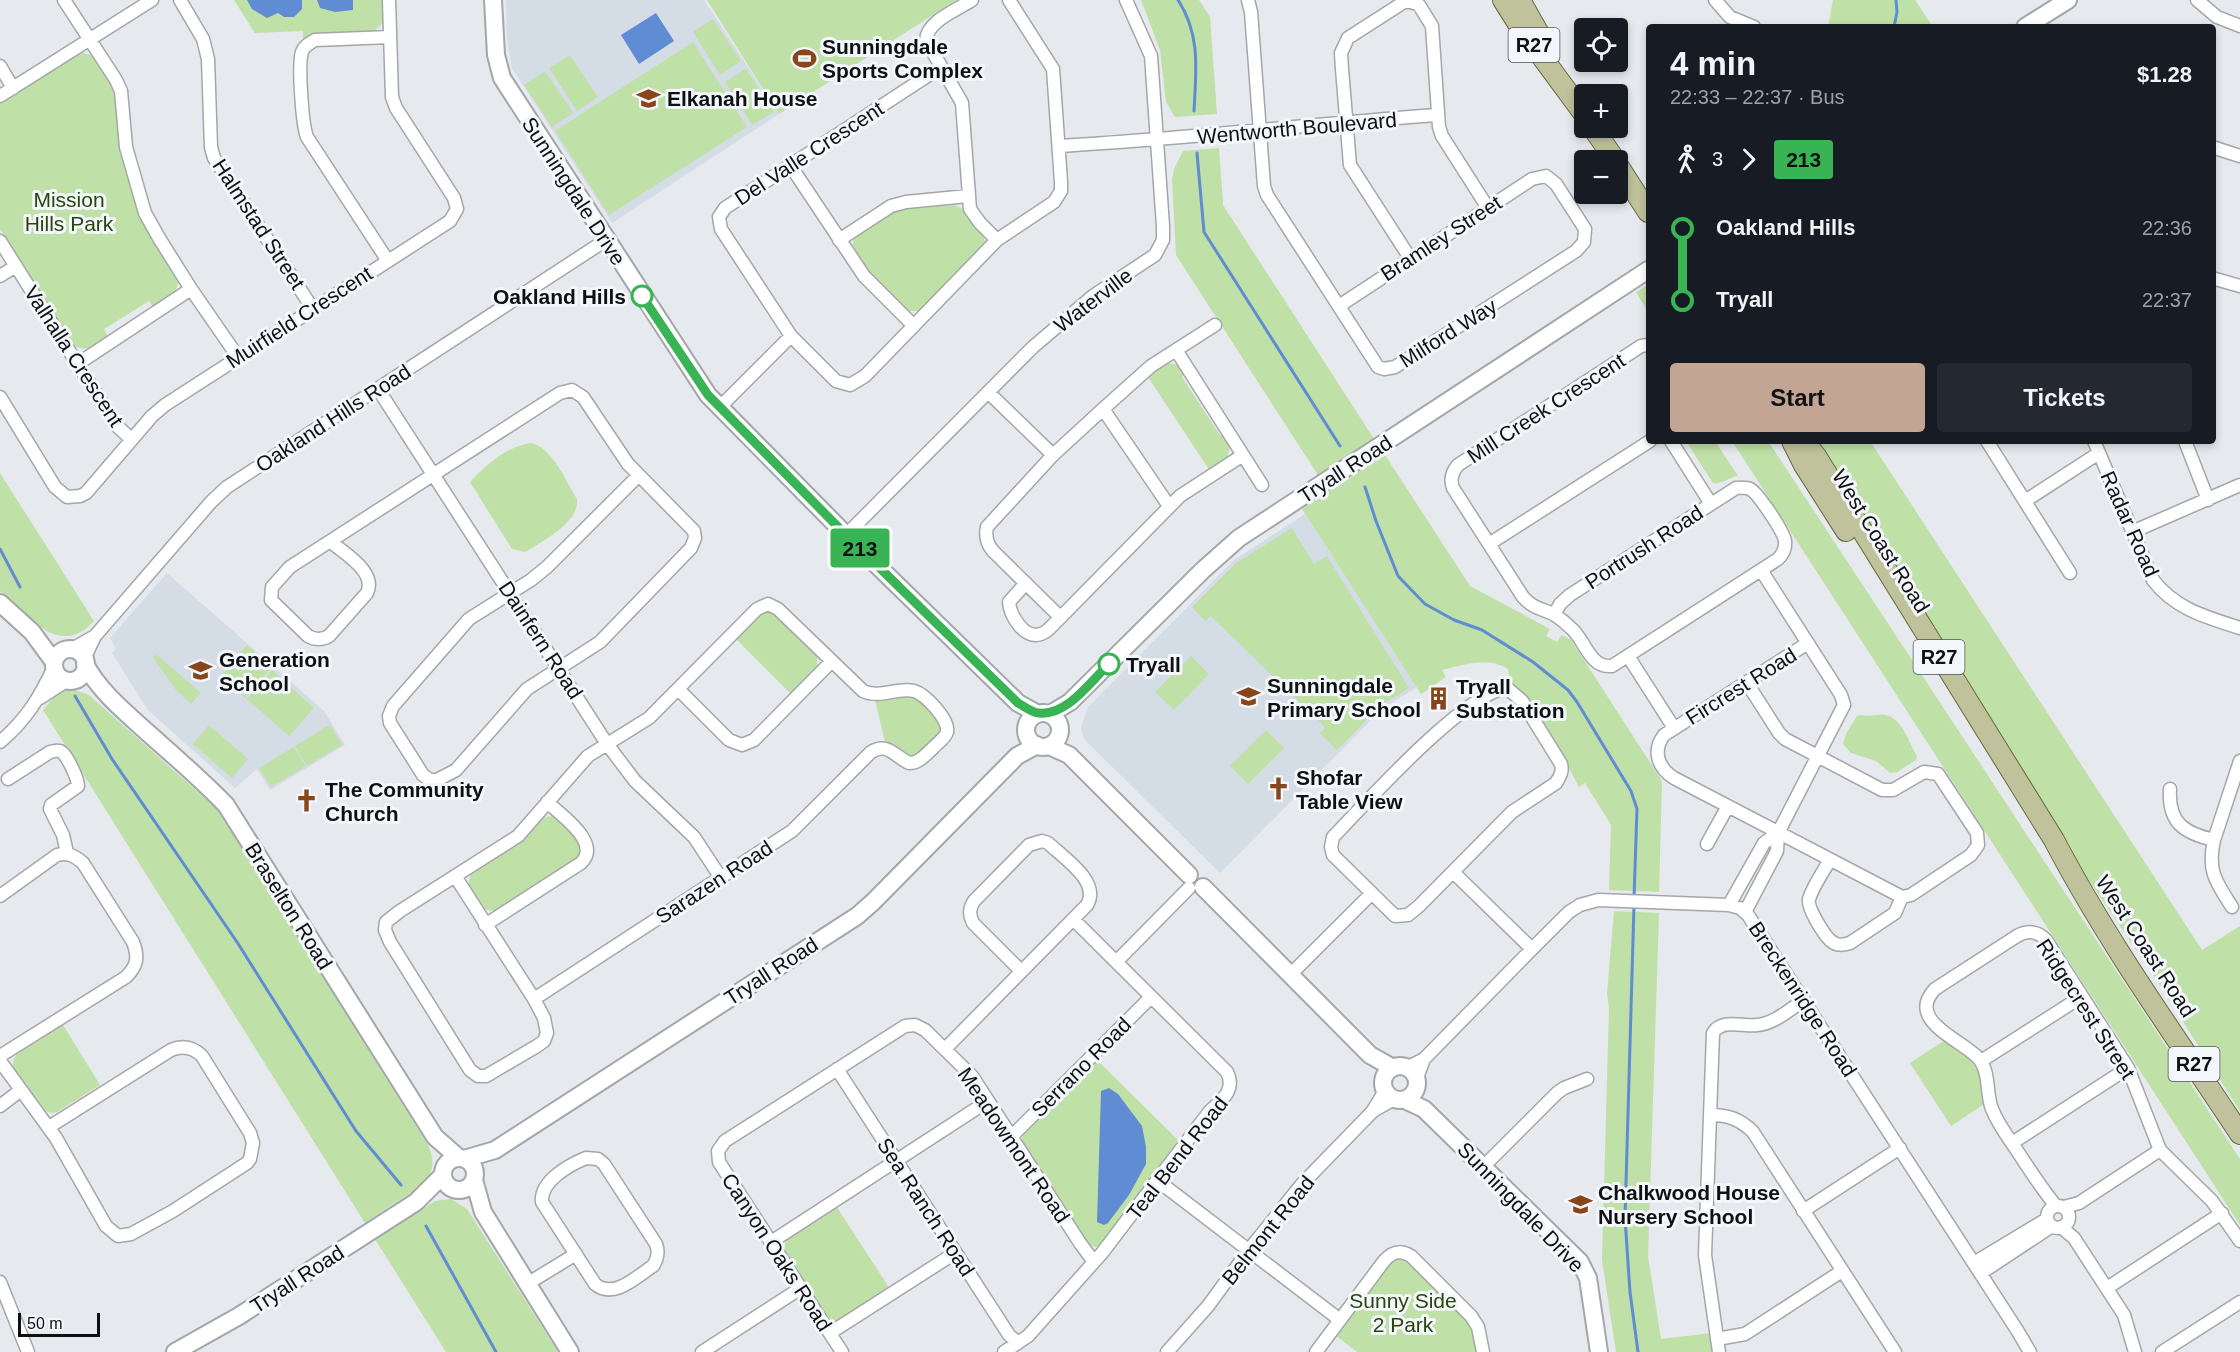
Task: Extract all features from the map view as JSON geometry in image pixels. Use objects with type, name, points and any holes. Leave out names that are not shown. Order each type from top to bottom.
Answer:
[{"type":"main road","name":"R27","points":[[1503,0],[1522,30],[1574,99]]},
{"type":"main road","name":"R27","points":[[1520,0],[1534,22],[1567,88]]},
{"type":"main road","points":[[1628,181],[1646,209]]},
{"type":"main road","name":"West Coast Road","points":[[1794,444],[1804,465],[1903,622],[2048,844],[2072,874]]},
{"type":"main road","name":"West Coast Road","points":[[1806,444],[2054,840],[2112,940],[2240,1134]]},
{"type":"street","points":[[64,0],[121,91],[126,147],[151,224],[191,289],[238,357]]},
{"type":"street","points":[[0,96],[152,0]]},
{"type":"street","name":"Halmstad Street","points":[[180,0],[203,39],[208,59],[211,147],[214,158],[313,309]]},
{"type":"street","name":"Muirfield Crescent","points":[[0,397],[55,487],[67,497],[80,496],[86,493],[131,439],[165,405],[450,221],[457,209],[454,198],[396,108],[392,98],[389,0]]},
{"type":"street","name":"Sunningdale Drive","points":[[494,0],[496,55],[502,78],[708,395],[846,535],[1018,703],[1194,883],[1370,1055],[1392,1094],[1424,1108]]},
{"type":"street","points":[[972,0],[933,25],[928,31],[927,45],[962,103],[970,209],[997,240]]},
{"type":"street","name":"Del Valle Crescent","points":[[941,67],[725,208],[720,214],[718,221],[721,229],[790,336],[836,381],[849,385],[865,376],[997,240],[1057,199],[1062,187],[1053,69],[1009,0]]},
{"type":"street","name":"Waterville","points":[[846,535],[1033,346],[1075,310],[1160,250],[1163,240],[1151,56],[1126,0]]},
{"type":"street","name":"Milford Way","points":[[1248,0],[1251,12],[1264,186],[1267,195],[1378,367],[1384,369],[1395,367],[1582,246],[1586,238],[1585,229],[1556,184],[1546,176]]},
{"type":"street","points":[[1715,0],[1730,17],[1747,24]]},
{"type":"street","points":[[2030,24],[2068,0]]},
{"type":"street","points":[[2197,0],[2217,17],[2240,26]]},
{"type":"street","points":[[1410,258],[1350,165],[1342,69],[1343,46],[1348,38],[1407,1],[1419,5],[1432,26],[1437,116],[1442,136],[1488,208]]},
{"type":"street","points":[[388,261],[307,137],[303,125],[301,59],[305,47],[315,39],[390,37]]},
{"type":"street","points":[[0,66],[13,88]]},
{"type":"street","name":"Wentworth Boulevard","points":[[1158,140],[1229,135],[1259,129],[1437,116]]},
{"type":"street","points":[[1059,146],[1158,140]]},
{"type":"street","points":[[2216,148],[2240,156]]},
{"type":"street","points":[[790,165],[864,276],[914,326]]},
{"type":"street","name":"Bramley Street","points":[[1339,306],[1532,179],[1546,176]]},
{"type":"street","points":[[839,240],[891,206],[906,202],[968,196]]},
{"type":"street","name":"Oakland Hills Road","points":[[77,655],[211,502],[227,487],[606,240]]},
{"type":"street","name":"Valhalla Crescent","points":[[0,241],[116,425],[131,439]]},
{"type":"street","points":[[0,276],[16,266]]},
{"type":"street","name":"Tryall Road","points":[[461,1158],[495,1150],[857,916],[1203,570],[1239,538],[1646,271]]},
{"type":"street","points":[[2216,279],[2240,286]]},
{"type":"street","points":[[79,363],[191,289]]},
{"type":"street","points":[[1060,617],[988,545],[987,527],[1053,455],[1151,366],[1215,325]]},
{"type":"street","points":[[720,407],[790,336]]},
{"type":"street","name":"Mill Creek Crescent","points":[[1489,544],[1453,488],[1451,479],[1458,465],[1641,346],[1646,345]]},
{"type":"street","points":[[1176,350],[1262,485]]},
{"type":"street","name":"Dainfern Road","points":[[378,388],[607,744],[634,781],[694,837],[721,878]]},
{"type":"street","points":[[331,542],[365,572],[370,578],[370,586],[368,593],[329,636],[314,639],[273,604],[271,591],[290,567],[560,393],[572,390],[583,397],[628,464],[639,475],[692,528],[695,535],[694,542],[600,642],[527,689],[451,774],[434,780],[423,775],[392,726],[389,719],[390,711],[469,619],[547,567],[639,475]]},
{"type":"street","points":[[988,392],[1053,455]]},
{"type":"street","points":[[1103,409],[1170,506]]},
{"type":"street","points":[[1646,444],[1489,544],[1530,605],[1554,615],[1574,631],[1598,664],[1612,666],[1761,570],[1844,701],[1842,710],[1778,833],[1777,851],[1745,912]]},
{"type":"street","points":[[1673,444],[1711,504]]},
{"type":"street","points":[[1989,444],[2070,573]]},
{"type":"street","name":"Radar Road","points":[[2095,444],[2152,580],[2167,597],[2185,609],[2240,628]]},
{"type":"street","points":[[2186,444],[2208,500]]},
{"type":"street","points":[[2025,501],[2099,453]]},
{"type":"street","points":[[1026,583],[1009,602],[1011,613],[1015,620],[1033,635],[1041,634],[1180,496],[1243,455]]},
{"type":"street","points":[[2132,532],[2240,485]]},
{"type":"street","name":"Portrush Road","points":[[1554,615],[1560,604],[1570,595],[1732,490],[1740,488],[1755,492],[1785,541],[1782,555],[1761,570]]},
{"type":"street","points":[[0,603],[32,632],[54,664],[59,676],[71,680]]},
{"type":"street","points":[[455,876],[534,999],[547,1026],[544,1041],[491,1074],[482,1076],[472,1072],[390,942],[385,930],[386,922],[390,918],[455,876],[518,836],[588,756],[649,718],[757,609],[768,604],[778,609],[832,661],[747,745],[737,745],[729,740],[678,689]]},
{"type":"street","points":[[32,632],[77,655],[82,675],[39,699]]},
{"type":"street","name":"Fircrest Road","points":[[1674,728],[1808,643]]},
{"type":"street","points":[[0,742],[39,699],[59,653],[77,655]]},
{"type":"street","name":"Braselton Road","points":[[77,655],[94,681],[112,701],[206,784],[226,805],[435,1137],[448,1181]]},
{"type":"street","points":[[1628,657],[1674,728],[1664,735],[1658,746],[1657,757],[1663,768],[1674,778],[1902,897],[1911,895],[1971,855],[1978,845],[1977,833],[1936,773],[1921,773],[1897,788],[1886,790],[1782,736],[1747,683]]},
{"type":"street","name":"Sarazen Road","points":[[534,999],[792,831],[871,752],[880,748],[890,749],[905,761],[917,762],[945,736],[947,727],[944,717],[919,693],[909,690],[877,694],[864,692],[832,661]]},
{"type":"street","name":"Braselton Road","points":[[71,680],[112,701]]},
{"type":"street","points":[[1507,688],[1522,701],[1561,764],[1562,773],[1556,783],[1512,812],[1408,915],[1395,916],[1371,894],[1333,855],[1331,847],[1333,837],[1450,721],[1490,694],[1507,688]]},
{"type":"street","points":[[8,779],[50,752],[57,751],[63,754],[78,779],[78,786],[50,809],[63,835],[67,853]]},
{"type":"street","points":[[2232,907],[2212,872],[2210,864],[2214,840],[2240,761]]},
{"type":"street","points":[[2170,789],[2171,808],[2185,831],[2214,840]]},
{"type":"street","points":[[485,925],[585,858],[587,846],[576,828],[547,802]]},
{"type":"street","points":[[1707,844],[1728,806]]},
{"type":"street","points":[[1729,905],[1764,843],[1778,833]]},
{"type":"street","points":[[945,1049],[1022,971],[1073,919],[1090,899],[1091,892],[1088,882],[1048,843],[1042,841],[1034,842],[974,901],[969,913],[973,923],[1022,971]]},
{"type":"street","points":[[0,896],[57,855],[67,853],[83,863],[133,942],[137,963],[126,978],[0,1056]]},
{"type":"street","points":[[1830,860],[1809,904],[1812,913],[1834,943],[1842,945],[1850,943],[1895,914],[1902,897]]},
{"type":"street","points":[[1453,872],[1532,949]]},
{"type":"street","points":[[1117,961],[1194,883]]},
{"type":"street","points":[[1290,975],[1371,894]]},
{"type":"street","name":"Breckenridge Road","points":[[1408,1075],[1569,912],[1580,905],[1598,900],[1617,900],[1729,905],[1745,912],[1978,1268],[2030,1352]]},
{"type":"street","name":"Teal Bend Road","points":[[1004,1352],[1028,1336],[1095,1262],[1210,1111],[1227,1094],[1230,1081],[1227,1072],[1073,919]]},
{"type":"street","name":"Ridgecrest Street","points":[[1981,1061],[1937,1028],[1930,1017],[1927,1004],[1930,995],[1938,987],[2017,936],[2027,932],[2037,933],[2046,940],[2128,1068],[2160,1150],[2212,1201],[2240,1240]]},
{"type":"street","name":"Serrano Road","points":[[1011,1137],[1151,997]]},
{"type":"street","points":[[2081,997],[1981,1061],[1991,1106],[1998,1123],[2107,1288],[2126,1320],[2135,1352]]},
{"type":"street","points":[[1803,1001],[1761,1025],[1723,1025],[1714,1030],[1705,1255],[1718,1346],[1745,1334],[1842,1271]]},
{"type":"street","name":"Meadowmont Road","points":[[718,1151],[725,1141],[910,1024],[925,1030],[972,1076],[1095,1262]]},
{"type":"street","points":[[0,1061],[49,1127],[109,1231],[122,1236],[131,1234],[173,1211],[246,1163],[253,1149],[250,1133],[202,1056],[184,1047],[171,1050],[49,1127]]},
{"type":"street","name":"Sunningdale Drive","points":[[1370,1055],[1408,1075],[1424,1108],[1584,1266],[1588,1278],[1599,1352]]},
{"type":"street","points":[[2012,1143],[2128,1068]]},
{"type":"street","name":"Sea Ranch Road","points":[[837,1069],[955,1253],[1010,1335],[1018,1343]]},
{"type":"street","points":[[1408,1075],[1415,1093],[1392,1094],[1384,1078],[1408,1075]]},
{"type":"street","points":[[1483,1167],[1557,1093],[1587,1079]]},
{"type":"street","points":[[0,1106],[21,1090]]},
{"type":"street","name":"Belmont Road","points":[[1167,1352],[1208,1306],[1302,1184],[1392,1094]]},
{"type":"street","points":[[771,1242],[988,1101]]},
{"type":"street","points":[[1710,1115],[1735,1118],[1753,1132],[1895,1352]]},
{"type":"street","name":"Braselton Road","points":[[435,1137],[461,1158]]},
{"type":"street","points":[[1803,1211],[1900,1148]]},
{"type":"street","name":"Tryall Road","points":[[475,1177],[495,1150]]},
{"type":"street","points":[[1978,1268],[2160,1150]]},
{"type":"street","name":"Canyon Oaks Road","points":[[718,1151],[719,1162],[842,1352]]},
{"type":"street","points":[[483,1212],[471,1163],[461,1158],[448,1162],[448,1181],[483,1212],[570,1352]]},
{"type":"street","points":[[594,1158],[604,1164],[656,1244],[658,1255],[653,1266],[616,1289],[608,1290],[595,1284],[576,1254],[543,1206],[542,1193],[548,1182],[583,1159],[594,1158]]},
{"type":"street","points":[[448,1181],[467,1189],[475,1177]]},
{"type":"street","name":"Tryall Road","points":[[175,1352],[239,1316],[448,1181]]},
{"type":"street","points":[[1158,1181],[1340,1320]]},
{"type":"street","points":[[2107,1288],[2222,1213]]},
{"type":"street","points":[[1316,1352],[1390,1256],[1398,1252],[1405,1252],[1411,1256],[1471,1316],[1478,1327],[1483,1352]]},
{"type":"street","points":[[830,1334],[955,1253]]},
{"type":"street","points":[[527,1284],[576,1254]]},
{"type":"street","points":[[0,1282],[28,1352]]},
{"type":"street","points":[[702,1352],[801,1288]]},
{"type":"street","points":[[2162,1352],[2240,1302]]},
{"type":"shaded area","name":"Elkanah House","points":[[506,0],[704,0],[779,114],[612,223],[512,68],[507,38]]},
{"type":"shaded area","name":"Sunningdale Primary School","points":[[1305,514],[1417,687],[1381,710],[1220,873],[1084,739],[1081,728],[1088,707],[1234,560]]},
{"type":"shaded area","name":"Generation School","points":[[167,573],[324,711],[345,745],[270,790],[257,769],[235,788],[148,710],[112,653],[116,649],[110,638]]},
{"type":"green space","points":[[234,0],[384,0],[384,22],[374,31],[316,34],[303,41],[303,31],[255,33]]},
{"type":"green space","name":"Sunningdale Sports Complex","points":[[707,0],[956,0],[779,114]]},
{"type":"green space","points":[[1141,0],[1199,0],[1210,17],[1217,114],[1175,117],[1166,102],[1160,50]]},
{"type":"green space","points":[[1833,0],[1915,0],[1931,24],[1829,24]]},
{"type":"green space","points":[[713,19],[741,61],[720,75],[693,32]]},
{"type":"green space","points":[[693,42],[747,127],[609,215],[555,131]]},
{"type":"green space","name":"Mission Hills Park","points":[[83,53],[94,56],[116,88],[120,140],[179,280],[175,293],[153,307],[149,301],[104,329],[108,337],[90,348],[76,347],[71,343],[0,229],[0,104],[75,55]]},
{"type":"green space","points":[[570,55],[598,97],[577,111],[549,68]]},
{"type":"green space","points":[[746,69],[774,112],[752,125],[725,82]]},
{"type":"green space","points":[[545,71],[573,113],[552,127],[524,85]]},
{"type":"green space","points":[[1219,148],[1223,205],[1374,439],[1318,475],[1176,255],[1172,180],[1174,169],[1183,151]]},
{"type":"green space","points":[[954,205],[963,209],[983,234],[985,242],[983,249],[921,311],[907,311],[863,269],[853,250],[853,242],[857,235],[898,209]]},
{"type":"green space","points":[[1646,286],[1646,309],[1636,292]]},
{"type":"green space","points":[[1166,364],[1175,364],[1185,373],[1182,377],[1220,435],[1225,434],[1230,445],[1227,459],[1210,471],[1148,377]]},
{"type":"green space","points":[[530,443],[538,446],[552,458],[577,499],[573,515],[567,523],[525,552],[512,549],[470,482],[490,463],[505,453]]},
{"type":"green space","points":[[1688,444],[1717,444],[1738,476],[1713,483]]},
{"type":"green space","points":[[1734,444],[1770,444],[2240,1159],[2240,1225]]},
{"type":"green space","points":[[1817,444],[1872,444],[2202,950],[2240,926],[2240,1111],[2157,981],[2051,824]]},
{"type":"green space","points":[[1385,455],[1470,586],[1550,629],[1546,636],[1557,642],[1562,635],[1571,640],[1662,781],[1659,892],[1609,890],[1611,825],[1585,783],[1579,787],[1564,759],[1519,690],[1506,683],[1509,675],[1508,669],[1484,662],[1442,670],[1446,677],[1421,694],[1302,509]]},
{"type":"green space","points":[[0,473],[94,621],[81,632],[68,636],[56,635],[44,630],[0,591]]},
{"type":"green space","points":[[1292,528],[1314,564],[1327,556],[1409,688],[1380,706],[1337,750],[1320,734],[1324,726],[1211,616],[1205,621],[1192,607],[1236,563]]},
{"type":"green space","points":[[765,610],[773,611],[817,656],[817,668],[792,695],[735,638]]},
{"type":"green space","points":[[247,645],[272,667],[245,698],[221,676]]},
{"type":"green space","points":[[156,654],[201,693],[191,704],[176,690],[153,657]]},
{"type":"green space","points":[[1191,656],[1209,674],[1174,710],[1155,692]]},
{"type":"green space","points":[[272,670],[314,708],[289,736],[247,699]]},
{"type":"green space","points":[[66,691],[78,691],[89,695],[219,811],[428,1145],[432,1165],[426,1179],[414,1191],[365,1223],[43,710],[56,695]]},
{"type":"green space","points":[[908,695],[918,698],[942,723],[941,733],[930,746],[921,754],[911,757],[885,742],[875,700]]},
{"type":"green space","points":[[1885,715],[1896,720],[1917,756],[1916,760],[1897,772],[1890,773],[1876,761],[1851,753],[1843,744],[1857,716]]},
{"type":"green space","points":[[209,725],[248,759],[232,778],[193,744]]},
{"type":"green space","points":[[330,725],[342,745],[307,766],[295,746]]},
{"type":"green space","points":[[1266,730],[1284,748],[1248,784],[1230,766]]},
{"type":"green space","points":[[294,747],[306,766],[271,787],[259,768]]},
{"type":"green space","points":[[552,816],[567,826],[577,840],[582,850],[578,859],[499,910],[492,911],[479,905],[469,886],[472,872],[542,818]]},
{"type":"green space","points":[[1614,911],[1659,913],[1648,1256],[1661,1339],[1711,1333],[1714,1352],[1616,1352],[1602,1260],[1609,1008],[1607,993]]},
{"type":"green space","points":[[63,1025],[100,1085],[52,1113],[46,1111],[13,1067],[13,1061],[17,1054]]},
{"type":"green space","points":[[1945,1040],[1970,1059],[1975,1066],[1986,1103],[1951,1126],[1910,1063]]},
{"type":"green space","points":[[1096,1059],[1180,1142],[1103,1245],[1095,1247],[1088,1244],[1022,1142],[1023,1133]]},
{"type":"green space","points":[[451,1199],[467,1209],[558,1352],[446,1352],[375,1239],[435,1201]]},
{"type":"green space","points":[[836,1206],[890,1289],[838,1321],[825,1317],[783,1249],[787,1239]]},
{"type":"green space","name":"Sunny Side 2 Park","points":[[1396,1257],[1404,1257],[1469,1321],[1474,1330],[1478,1352],[1357,1352],[1335,1335]]},
{"type":"water","points":[[247,0],[302,0],[302,9],[294,17],[284,17],[278,13],[267,18],[252,9]]},
{"type":"water","points":[[317,0],[353,0],[353,10],[335,12],[320,8]]},
{"type":"water","points":[[656,13],[674,41],[639,64],[621,35]]},
{"type":"water","points":[[1109,1088],[1118,1094],[1142,1126],[1146,1164],[1129,1195],[1104,1225],[1097,1222],[1101,1091]]},
{"type":"waterway","points":[[1178,0],[1194,40],[1196,68],[1194,111]]},
{"type":"waterway","points":[[1895,24],[1896,0]]},
{"type":"waterway","points":[[1197,153],[1204,232],[1340,446]]},
{"type":"waterway","points":[[1365,487],[1398,576],[1425,604],[1454,620],[1482,630],[1533,662],[1568,690],[1577,702],[1631,791],[1637,809],[1634,898]]},
{"type":"waterway","points":[[0,549],[20,587]]},
{"type":"waterway","points":[[75,696],[112,759],[237,942],[356,1131],[401,1185]]},
{"type":"waterway","points":[[1634,905],[1625,1218],[1630,1292],[1638,1352]]},
{"type":"waterway","points":[[426,1226],[496,1352]]},
{"type":"bus line","name":"213","points":[[642,296],[708,395],[846,535],[1018,703],[1038,714],[1050,714],[1070,702],[1109,664]]},
{"type":"place","name":"Sunningdale Sports Complex","points":[[804,58]]},
{"type":"place","name":"Elkanah House","points":[[649,98]]},
{"type":"place","name":"Oakland Hills","points":[[642,296]]},
{"type":"place","name":"Tryall","points":[[1109,664]]},
{"type":"place","name":"Generation School","points":[[201,671]]},
{"type":"place","name":"Sunningdale Primary School","points":[[1249,697]]},
{"type":"place","name":"Tryall Substation","points":[[1438,698]]},
{"type":"place","name":"Shofar Table View","points":[[1278,789]]},
{"type":"place","name":"The Community Church","points":[[307,801]]},
{"type":"place","name":"Chalkwood House Nursery School","points":[[1580,1204]]}]
